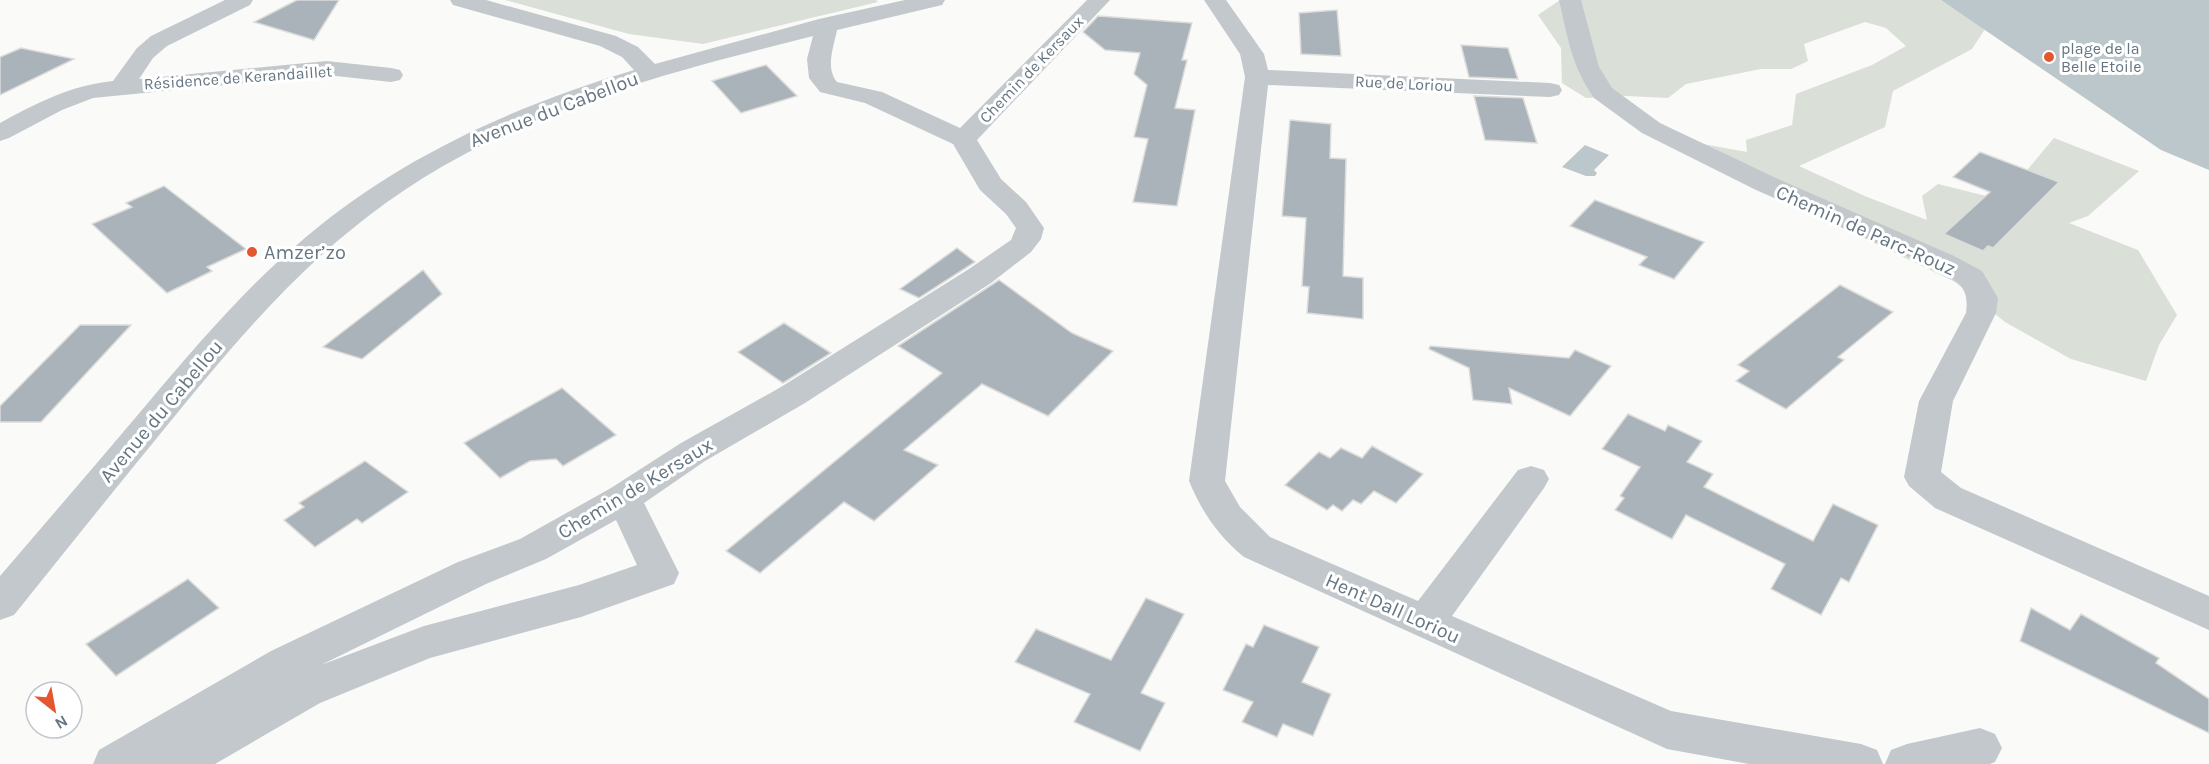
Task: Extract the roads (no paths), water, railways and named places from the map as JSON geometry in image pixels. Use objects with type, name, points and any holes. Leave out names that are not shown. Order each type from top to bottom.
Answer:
[{"type":"street","name":"Résidence de Kerandaillet","points":[[122,86],[145,53],[159,41],[242,0]]},
{"type":"street","points":[[460,0],[608,41],[630,52],[650,72]]},
{"type":"street","name":"Avenue du Cabellou","points":[[0,604],[199,363],[300,257],[341,222],[402,179],[456,148],[543,109],[650,72],[827,24],[934,0]]},
{"type":"street","name":"Chemin de Kersaux","points":[[963,139],[1099,0]]},
{"type":"street","points":[[1215,0],[1252,54],[1257,77]]},
{"type":"street","name":"Chemin de Parc-Rouz","points":[[1570,0],[1587,67],[1604,93],[1651,128],[1766,184],[1944,262],[1971,278],[1983,298],[1981,313],[1936,401],[1922,477],[1948,498],[2209,614]]},
{"type":"street","name":"Chemin de Kersaux","points":[[115,764],[286,663],[472,573],[533,549],[624,498],[693,452],[832,370],[980,276],[1021,246],[1027,239],[1030,228],[1016,208],[990,184],[963,139],[873,97],[829,87],[821,78],[819,59],[827,24]]},
{"type":"street","name":"Résidence de Kerandaillet","points":[[0,133],[53,105],[89,91],[122,86],[327,68],[391,75]]},
{"type":"street","name":"Rue de Loriou","points":[[1257,77],[1550,90]]},
{"type":"street","name":"Hent Dall Loriou","points":[[1257,77],[1207,481],[1218,507],[1235,529],[1257,547],[1667,730],[1861,764]]},
{"type":"street","points":[[1425,622],[1531,479]]},
{"type":"street","points":[[175,764],[305,690],[424,643],[581,601],[660,573],[624,498]]},
{"type":"street","points":[[1907,764],[1980,748]]},
{"type":"place","name":"plage de la Belle Etoile","points":[[2049,57]]},
{"type":"place","name":"Amzer’zo","points":[[252,252]]}]
